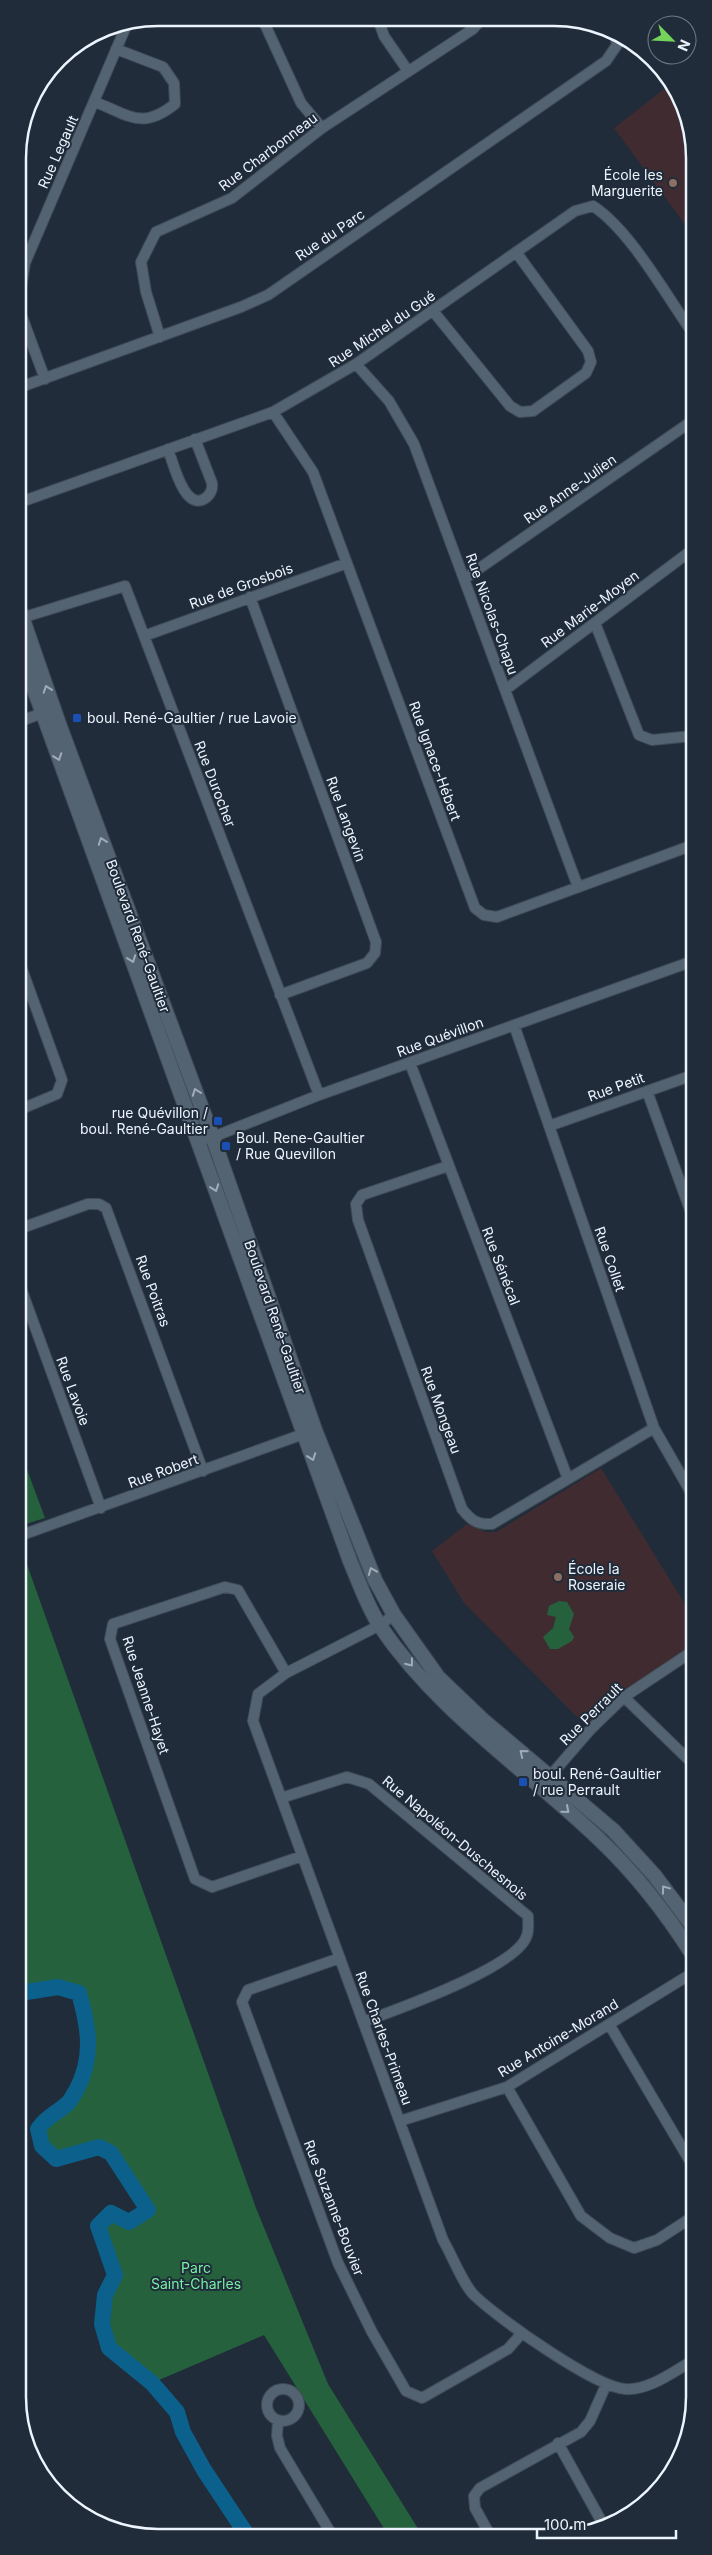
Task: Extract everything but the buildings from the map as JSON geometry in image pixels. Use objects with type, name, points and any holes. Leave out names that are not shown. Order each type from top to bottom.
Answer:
[{"type":"street","points":[[381,26],[384,36],[408,71]]},
{"type":"street","name":"Rue Charbonneau","points":[[160,337],[146,292],[141,262],[156,232],[232,198],[322,128],[475,26]]},
{"type":"street","points":[[266,27],[301,103],[322,128]]},
{"type":"street","name":"Rue Legault","points":[[27,259],[124,31]]},
{"type":"street","name":"Rue du Parc","points":[[27,385],[160,337],[268,295],[606,61],[618,45],[617,43]]},
{"type":"street","points":[[95,102],[142,120],[160,116],[175,104],[174,83],[164,67],[116,49]]},
{"type":"street","name":"Rue Michel du Gué","points":[[27,500],[273,412],[356,364],[575,211],[593,206],[608,215],[623,232],[686,323]]},
{"type":"street","points":[[433,311],[510,406],[520,412],[533,411],[571,384],[586,373],[591,362],[588,351],[516,252]]},
{"type":"street","name":"Rue Legault","points":[[27,330],[45,378]]},
{"type":"street","name":"Rue Nicolas-Chapu","points":[[356,364],[389,401],[414,444],[578,887]]},
{"type":"street","name":"Rue Ignace-Hébert","points":[[273,412],[313,472],[475,908],[484,915],[497,917],[686,848]]},
{"type":"street","name":"Rue Anne-Julien","points":[[464,579],[686,425]]},
{"type":"street","points":[[168,449],[185,494],[194,500],[203,500],[209,495],[212,483],[194,439]]},
{"type":"street","name":"Rue Marie-Moyen","points":[[505,690],[686,555]]},
{"type":"street","name":"Rue de Grosbois","points":[[144,636],[347,563]]},
{"type":"street","name":"Rue Durocher","points":[[27,612],[125,586],[319,1095]]},
{"type":"street","name":"Rue Langevin","points":[[250,597],[376,942],[375,953],[367,963],[280,995]]},
{"type":"street","points":[[595,623],[639,735],[652,740],[686,737]]},
{"type":"street","name":"Boulevard René-Gaultier","points":[[27,637],[48,711],[198,1143],[309,1432],[376,1580],[394,1615],[438,1677],[482,1720],[613,1830],[655,1876],[685,1916]]},
{"type":"street","name":"Boulevard René-Gaultier","points":[[27,664],[48,711],[213,1138],[350,1560],[380,1625],[429,1686],[470,1727],[598,1838],[640,1882],[685,1945]]},
{"type":"street","points":[[27,719],[48,711]]},
{"type":"street","name":"Rue Quévillon","points":[[198,1143],[319,1095],[686,963]]},
{"type":"street","points":[[27,982],[62,1080],[57,1094],[27,1107]]},
{"type":"street","name":"Rue Collet","points":[[514,1025],[654,1428],[685,1483]]},
{"type":"street","name":"Rue Sénécal","points":[[410,1062],[568,1479]]},
{"type":"street","name":"Rue Petit","points":[[549,1126],[686,1078]]},
{"type":"street","points":[[647,1091],[686,1197]]},
{"type":"street","name":"Rue Mongeau","points":[[448,1166],[362,1195],[356,1204],[358,1220],[462,1509],[471,1520],[481,1524],[492,1524],[654,1428]]},
{"type":"street","name":"Rue Poitras","points":[[27,1226],[88,1204],[99,1204],[106,1208],[203,1471]]},
{"type":"street","name":"Rue Lavoie","points":[[26,1304],[101,1508]]},
{"type":"street","name":"Rue Robert","points":[[26,1533],[309,1432]]},
{"type":"street","name":"Rue Jeanne-Hayet","points":[[286,1673],[238,1590],[225,1587],[113,1624],[110,1639],[195,1880],[212,1887],[302,1856]]},
{"type":"street","name":"Rue Charles-Primeau","points":[[394,1615],[380,1625],[286,1673],[258,1694],[253,1721],[443,2240],[473,2295],[522,2333],[606,2386],[626,2390],[642,2388],[685,2368]]},
{"type":"street","name":"Rue Perrault","points":[[540,1788],[590,1730],[624,1697],[685,1656]]},
{"type":"street","points":[[624,1697],[685,1757]]},
{"type":"street","name":"Rue Napoléon-Duschesnois","points":[[281,1798],[347,1777],[369,1784],[528,1916],[527,1936],[512,1955],[442,1992],[363,2022]]},
{"type":"street","name":"Rue Suzanne-Bouvier","points":[[340,1958],[248,1990],[242,2002],[346,2280],[372,2332],[406,2391],[422,2398],[508,2349],[522,2333]]},
{"type":"street","name":"Rue Antoine-Morand","points":[[400,2121],[507,2087],[685,1977]]},
{"type":"street","points":[[609,2024],[685,2153]]},
{"type":"street","points":[[507,2087],[581,2216],[610,2238],[634,2248],[657,2240],[685,2222]]},
{"type":"street","points":[[486,2529],[474,2508],[474,2496],[480,2488],[558,2443],[581,2432],[590,2421],[606,2386]]},
{"type":"street","points":[[278,2420],[277,2436],[280,2448],[328,2529]]},
{"type":"street","points":[[558,2443],[601,2520]]},
{"type":"shaded area","name":"École les Marguerite","points":[[665,88],[679,116],[685,141],[686,226],[614,128]]},
{"type":"shaded area","name":"École la Roseraie","points":[[601,1468],[685,1605],[685,1652],[612,1697],[587,1727],[464,1603],[432,1551],[467,1524],[485,1532],[496,1532]]},
{"type":"green space","points":[[26,1468],[45,1518],[26,1524]]},
{"type":"green space","name":"Parc Saint-Charles","points":[[26,1563],[256,2208],[328,2384],[418,2529],[384,2529],[264,2335],[152,2383],[129,2368],[109,2349],[105,2341],[102,2322],[105,2302],[115,2275],[98,2226],[111,2213],[129,2222],[148,2210],[111,2153],[98,2147],[56,2159],[42,2146],[38,2129],[49,2117],[68,2103],[76,2091],[86,2067],[88,2054],[88,2030],[79,1993],[58,1987],[26,1992]]},
{"type":"green space","points":[[559,1601],[567,1602],[574,1614],[569,1629],[574,1637],[572,1641],[558,1649],[550,1649],[543,1637],[553,1628],[556,1617],[547,1615],[549,1606]]},
{"type":"waterway","points":[[26,1992],[58,1987],[79,1993],[87,2031],[87,2055],[82,2079],[68,2103],[49,2117],[38,2129],[42,2146],[56,2159],[99,2147],[111,2153],[148,2210],[129,2222],[111,2213],[98,2226],[115,2275],[105,2295],[102,2324],[109,2348],[152,2383],[177,2412],[183,2432],[204,2470],[243,2529]]},
{"type":"place","name":"École les Marguerite","points":[[673,183]]},
{"type":"place","name":"boul. René-Gaultier / rue Lavoie","points":[[77,718]]},
{"type":"place","name":"rue Quévillon / boul. René-Gaultier","points":[[218,1121]]},
{"type":"place","name":"Boul. Rene-Gaultier / Rue Quevillon","points":[[226,1146]]},
{"type":"place","name":"École la Roseraie","points":[[558,1577]]},
{"type":"place","name":"boul. René-Gaultier / rue Perrault","points":[[523,1782]]}]
